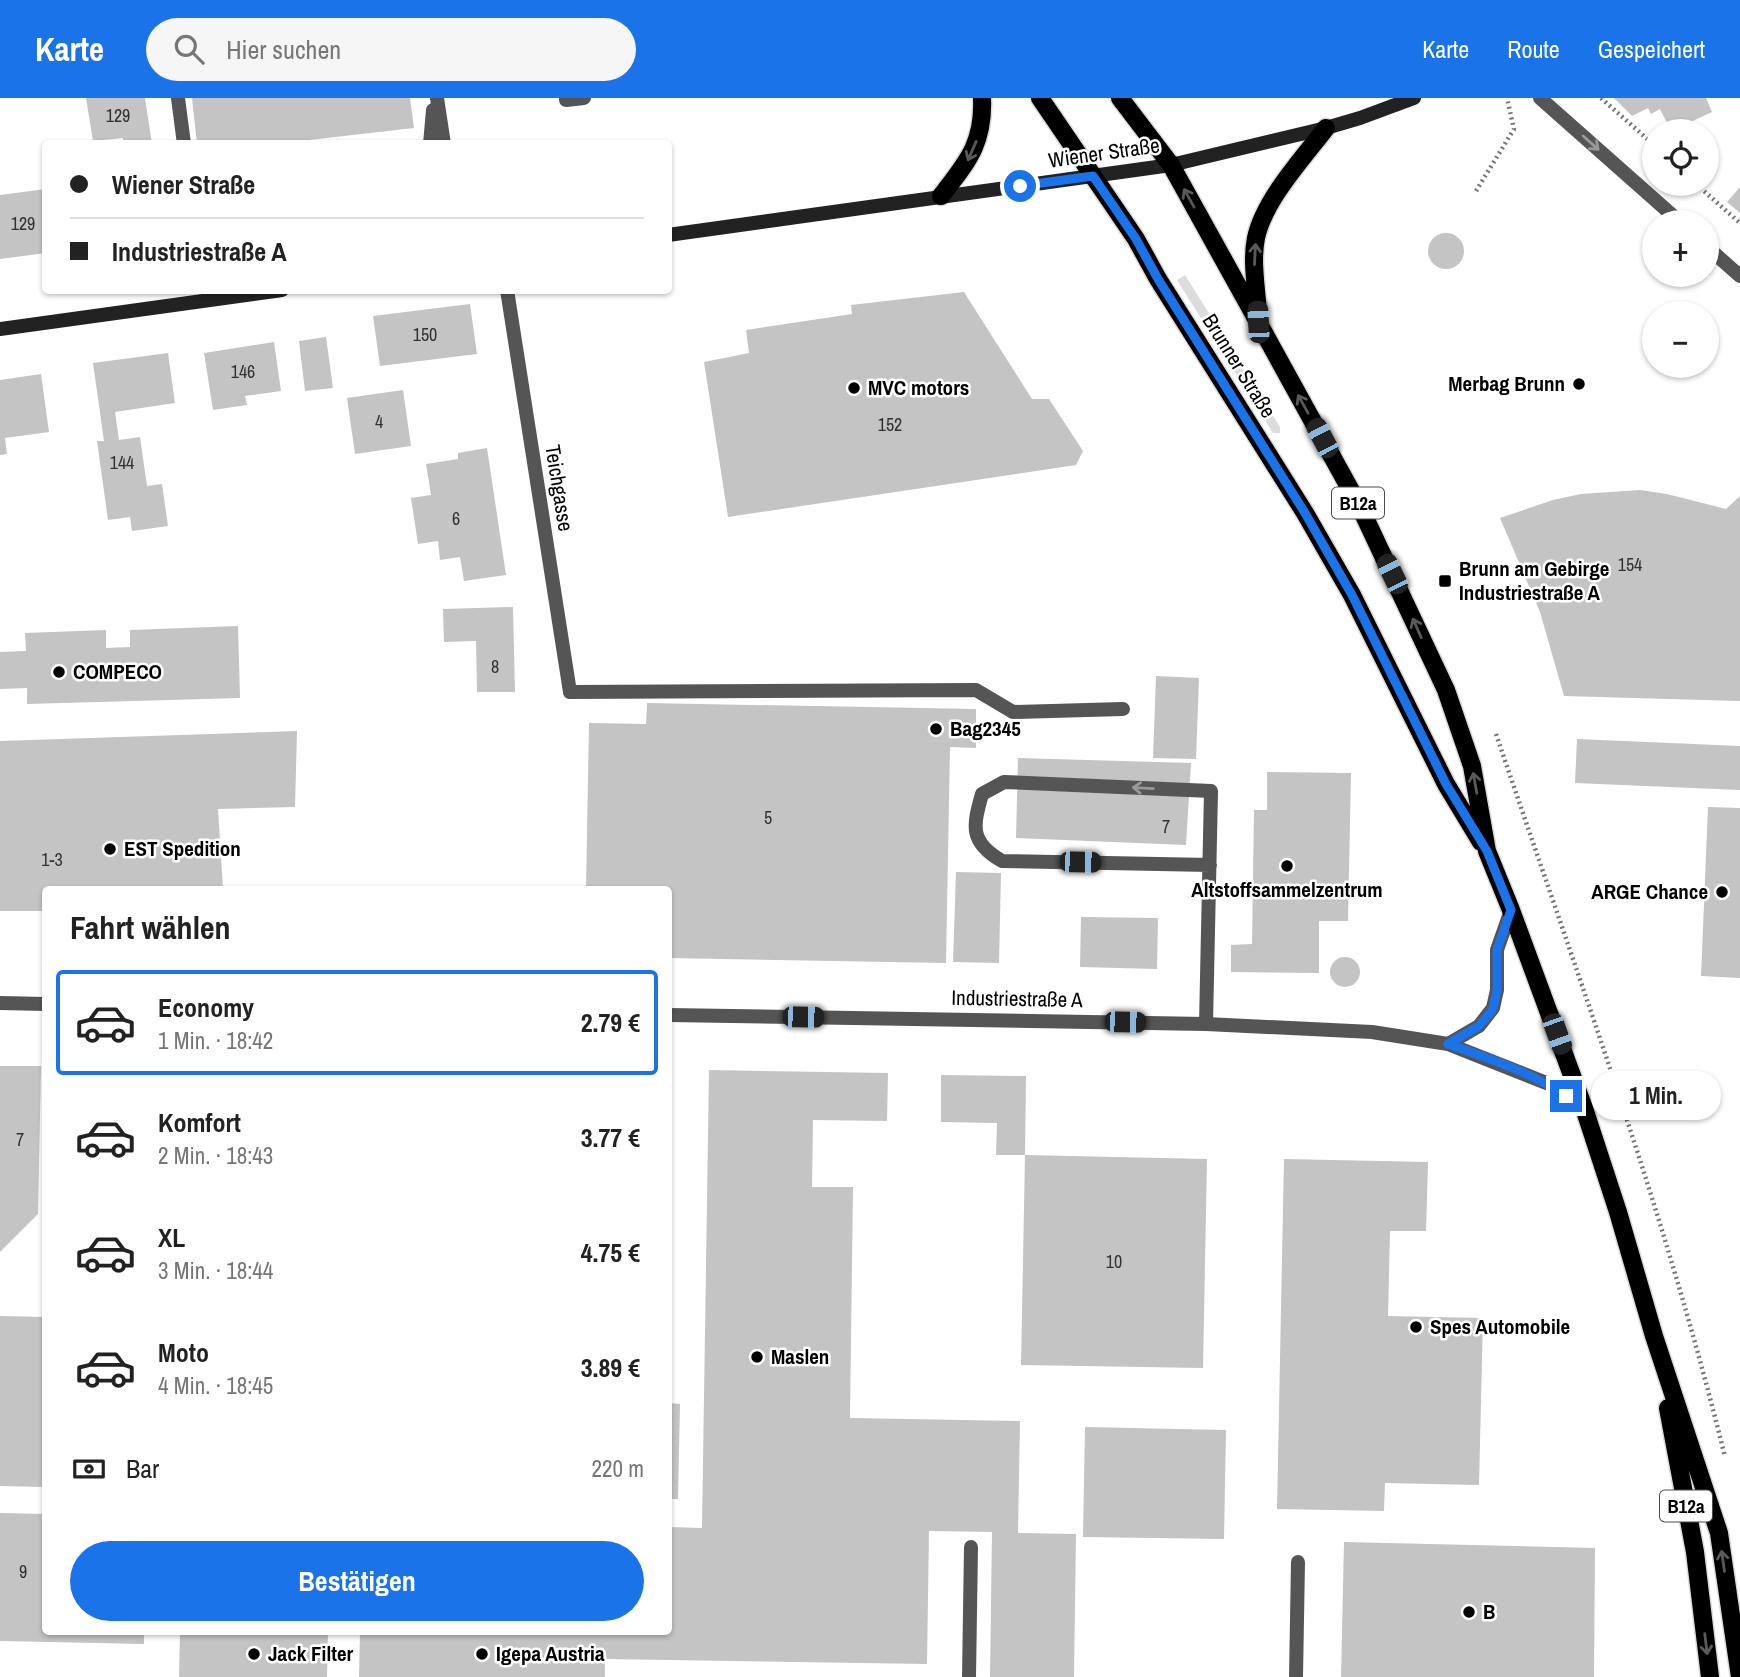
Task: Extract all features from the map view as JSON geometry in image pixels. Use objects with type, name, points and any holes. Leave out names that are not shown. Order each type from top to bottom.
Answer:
[{"type":"main road","points":[[941,196],[972,155],[979,131],[982,98]]},
{"type":"main road","name":"Brunner Straße","points":[[1040,98],[1136,239],[1158,279],[1305,513],[1358,608],[1446,784],[1487,851]]},
{"type":"main road","name":"B12a","points":[[1120,98],[1171,165],[1360,507],[1446,691],[1472,766],[1487,851],[1584,1108],[1654,1336],[1719,1533],[1740,1677]]},
{"type":"main road","name":"Wiener Straße","points":[[672,234],[1171,165],[1326,128],[1414,98]]},
{"type":"main road","points":[[1258,322],[1253,257],[1256,236],[1270,205],[1326,128]]},
{"type":"main road","points":[[0,329],[231,294]]},
{"type":"main road","name":"B12a","points":[[1654,1336],[1695,1552],[1710,1677]]},
{"type":"street","points":[[178,98],[183,140]]},
{"type":"street","points":[[431,140],[436,98]]},
{"type":"street","points":[[436,98],[443,140]]},
{"type":"street","points":[[566,98],[584,98]]},
{"type":"street","points":[[1540,98],[1666,210]]},
{"type":"street","points":[[1719,257],[1740,276]]},
{"type":"street","name":"Teichgasse","points":[[508,294],[570,692],[976,691],[1013,712],[1123,709]]},
{"type":"street","points":[[1206,1024],[1210,865],[1211,791],[1004,782],[982,794],[974,823],[984,851],[1002,860],[1210,865]]},
{"type":"street","points":[[1448,1044],[1479,1026],[1493,1009],[1497,990],[1497,950],[1511,910]]},
{"type":"street","points":[[0,1003],[42,1004]]},
{"type":"street","name":"Industriestraße A","points":[[672,1014],[1206,1024],[1372,1032],[1448,1044],[1549,1084],[1584,1108]]},
{"type":"street","points":[[969,1677],[971,1547]]},
{"type":"street","points":[[1296,1677],[1298,1562]]},
{"type":"path","points":[[1476,191],[1514,129],[1507,98]]},
{"type":"path","points":[[1601,98],[1642,134]]},
{"type":"path","points":[[1710,196],[1740,223]]},
{"type":"path","points":[[1496,734],[1644,1167],[1703,1367],[1726,1460]]},
{"type":"shaded area","points":[[1185,275],[1280,427],[1280,433],[1273,433],[1177,280]]},
{"type":"building","points":[[86,98],[145,98],[151,140],[93,140]]},
{"type":"building","points":[[192,98],[410,98],[414,128],[309,140],[197,140]]},
{"type":"building","points":[[1614,98],[1706,98],[1712,112],[1697,119],[1665,119],[1660,109],[1651,114],[1648,108],[1632,116]]},
{"type":"building","points":[[1740,187],[1740,213],[1727,202]]},
{"type":"building","points":[[42,190],[42,254],[0,259],[0,195]]},
{"type":"building","points":[[1446,233],[1459,238],[1464,251],[1459,264],[1446,269],[1433,264],[1428,251],[1433,238]]},
{"type":"building","points":[[964,292],[1032,399],[1049,399],[1083,451],[1076,465],[728,517],[704,362],[749,353],[746,330],[852,314],[851,305]]},
{"type":"building","points":[[470,304],[477,354],[380,366],[373,316]]},
{"type":"building","points":[[326,337],[333,388],[305,391],[299,341]]},
{"type":"building","points":[[274,342],[281,391],[245,396],[247,405],[213,410],[204,353]]},
{"type":"building","points":[[168,353],[175,403],[115,412],[119,440],[140,437],[147,486],[162,484],[168,526],[132,531],[130,517],[108,520],[97,441],[104,441],[93,363]]},
{"type":"building","points":[[41,374],[49,432],[5,438],[7,454],[0,455],[0,380]]},
{"type":"building","points":[[403,390],[411,446],[355,454],[347,398]]},
{"type":"building","points":[[487,448],[506,575],[464,581],[460,557],[440,560],[438,541],[418,544],[411,498],[431,495],[426,464],[458,459],[458,453]]},
{"type":"building","points":[[1640,490],[1726,509],[1740,496],[1740,701],[1564,696],[1540,612],[1500,518],[1553,500],[1581,494]]},
{"type":"building","points":[[513,607],[515,692],[477,692],[476,641],[444,642],[443,609]]},
{"type":"building","points":[[238,626],[240,698],[27,704],[27,688],[0,689],[0,652],[26,651],[25,633],[106,630],[106,648],[130,647],[130,630]]},
{"type":"building","points":[[1156,676],[1199,678],[1196,759],[1153,758]]},
{"type":"building","points":[[647,703],[976,709],[976,748],[950,747],[946,963],[672,958],[672,886],[586,886],[589,723],[646,724]]},
{"type":"building","name":"EST Spedition","points":[[297,731],[295,807],[218,809],[223,886],[42,886],[42,911],[0,911],[0,741]]},
{"type":"building","points":[[1577,739],[1740,746],[1740,790],[1575,783]]},
{"type":"building","points":[[1018,758],[1191,763],[1186,845],[1016,838]]},
{"type":"building","name":"Altstoffsammelzentrum","points":[[1267,772],[1351,773],[1348,921],[1319,921],[1319,973],[1231,972],[1231,945],[1252,944],[1254,810],[1267,810]]},
{"type":"building","name":"ARGE Chance","points":[[1708,807],[1740,808],[1740,978],[1701,976]]},
{"type":"building","points":[[956,872],[1001,873],[999,963],[953,962]]},
{"type":"building","points":[[1081,917],[1158,918],[1157,969],[1080,967]]},
{"type":"building","points":[[1345,957],[1351,958],[1359,966],[1359,978],[1351,986],[1345,987],[1339,986],[1331,978],[1330,972],[1331,966],[1339,958]]},
{"type":"building","points":[[0,1066],[41,1066],[38,1214],[0,1252]]},
{"type":"building","points":[[709,1070],[888,1073],[887,1121],[813,1120],[812,1187],[853,1187],[850,1418],[1020,1421],[1018,1533],[1076,1534],[1074,1677],[990,1677],[992,1532],[929,1531],[927,1664],[605,1659],[605,1677],[359,1677],[360,1635],[672,1635],[672,1527],[702,1528]]},
{"type":"building","points":[[941,1075],[1026,1076],[1025,1155],[996,1155],[997,1123],[941,1122]]},
{"type":"building","points":[[1025,1155],[1207,1159],[1203,1368],[1021,1365]]},
{"type":"building","points":[[1284,1159],[1428,1162],[1426,1231],[1390,1231],[1388,1316],[1483,1318],[1479,1485],[1385,1483],[1384,1511],[1277,1509]]},
{"type":"building","points":[[0,1316],[42,1317],[42,1487],[0,1486]]},
{"type":"building","points":[[672,1403],[680,1404],[678,1499],[672,1499]]},
{"type":"building","points":[[1085,1427],[1226,1430],[1224,1539],[1083,1537]]},
{"type":"building","points":[[0,1513],[42,1514],[42,1635],[144,1635],[144,1644],[0,1641]]},
{"type":"building","name":"B","points":[[1344,1542],[1595,1548],[1594,1677],[1341,1677]]},
{"type":"building","name":"Jack Filter","points":[[180,1635],[328,1635],[327,1677],[179,1677]]},
{"type":"place","name":"Merbag Brunn","points":[[1579,384]]},
{"type":"place","name":"MVC motors","points":[[854,388]]},
{"type":"place","name":"Brunn am Gebirge Industriestraße A","points":[[1445,581]]},
{"type":"place","name":"COMPECO","points":[[59,672]]},
{"type":"place","name":"Bag2345","points":[[936,729]]},
{"type":"place","name":"EST Spedition","points":[[110,849]]},
{"type":"place","name":"Altstoffsammelzentrum","points":[[1287,866]]},
{"type":"place","name":"ARGE Chance","points":[[1722,892]]},
{"type":"place","name":"Spes Automobile","points":[[1416,1327]]},
{"type":"place","name":"Maslen","points":[[757,1357]]},
{"type":"place","name":"B","points":[[1469,1612]]},
{"type":"place","name":"Jack Filter","points":[[254,1654]]},
{"type":"place","name":"Igepa Austria","points":[[482,1654]]},
{"type":"route","points":[[1020,186],[1093,176],[1136,239],[1158,279],[1305,513],[1352,595],[1446,784],[1487,851],[1511,910],[1497,950],[1497,990],[1493,1009],[1479,1026],[1448,1044],[1549,1084],[1566,1096]]}]
